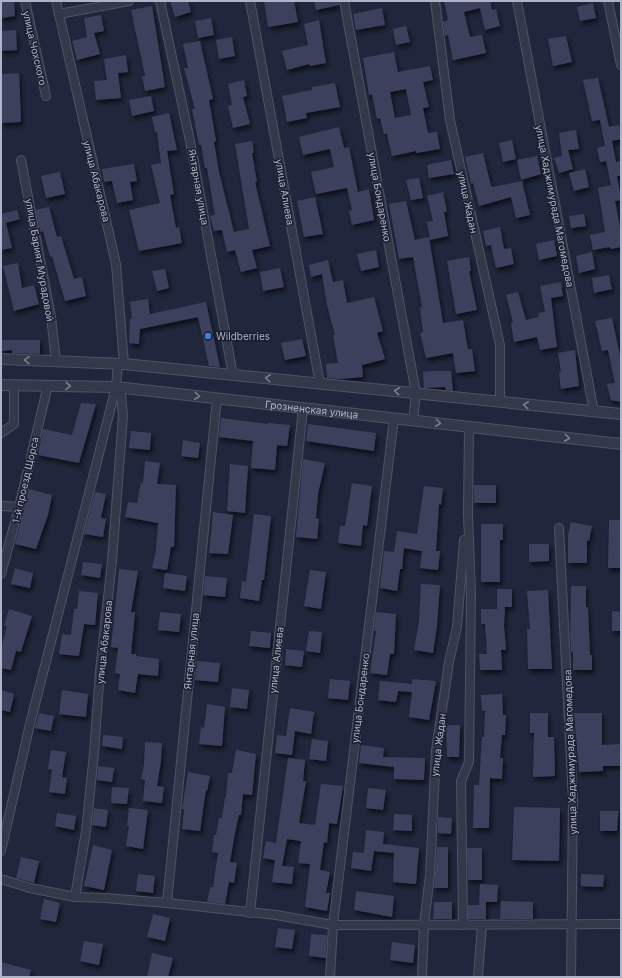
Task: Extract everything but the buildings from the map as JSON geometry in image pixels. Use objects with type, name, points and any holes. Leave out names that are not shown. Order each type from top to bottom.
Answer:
[{"type":"street","name":"улица Чохского","points":[[24,1],[46,96]]},
{"type":"street","name":"улица Абакарова","points":[[56,1],[116,264],[121,364],[116,387],[121,394],[123,416],[112,561],[100,671],[86,831],[75,897]]},
{"type":"street","points":[[59,14],[129,1]]},
{"type":"street","name":"Янтарная улица","points":[[160,1],[190,141],[233,375]]},
{"type":"street","name":"улица Алиева","points":[[250,1],[320,384]]},
{"type":"street","name":"улица Бондаренко","points":[[344,1],[416,393],[413,420]]},
{"type":"street","name":"улица Жадан","points":[[434,1],[450,120],[500,345],[500,402]]},
{"type":"street","name":"улица Хаджимурада Магомедова","points":[[517,1],[594,412]]},
{"type":"street","points":[[608,1],[621,65]]},
{"type":"street","name":"улица Барият Мурадовой","points":[[21,160],[51,317],[56,361]]},
{"type":"street","points":[[1,359],[121,364],[621,414]]},
{"type":"street","name":"Грозненская улица","points":[[1,384],[116,387],[621,444]]},
{"type":"street","points":[[1,433],[14,424],[14,385]]},
{"type":"street","name":"1-й проезд Щорса","points":[[1,574],[19,507],[48,385]]},
{"type":"street","points":[[1,851],[30,724],[116,387]]},
{"type":"street","name":"Янтарная улица","points":[[167,903],[217,398]]},
{"type":"street","name":"улица Алиева","points":[[250,913],[303,408]]},
{"type":"street","name":"улица Бондаренко","points":[[330,977],[333,925],[394,418]]},
{"type":"street","points":[[463,925],[461,781],[470,762],[472,592],[468,514],[469,427]]},
{"type":"street","points":[[1,506],[19,507]]},
{"type":"street","name":"улица Жадан","points":[[422,977],[424,924],[430,875],[436,751],[457,627],[468,514]]},
{"type":"street","name":"улица Хаджимурада Магомедова","points":[[559,528],[573,801],[573,925],[571,977]]},
{"type":"street","points":[[1,879],[30,888],[75,897],[167,903],[276,915],[333,925],[621,924]]},
{"type":"street","points":[[478,977],[482,925]]},
{"type":"place","name":"Wildberries","points":[[208,336]]}]
